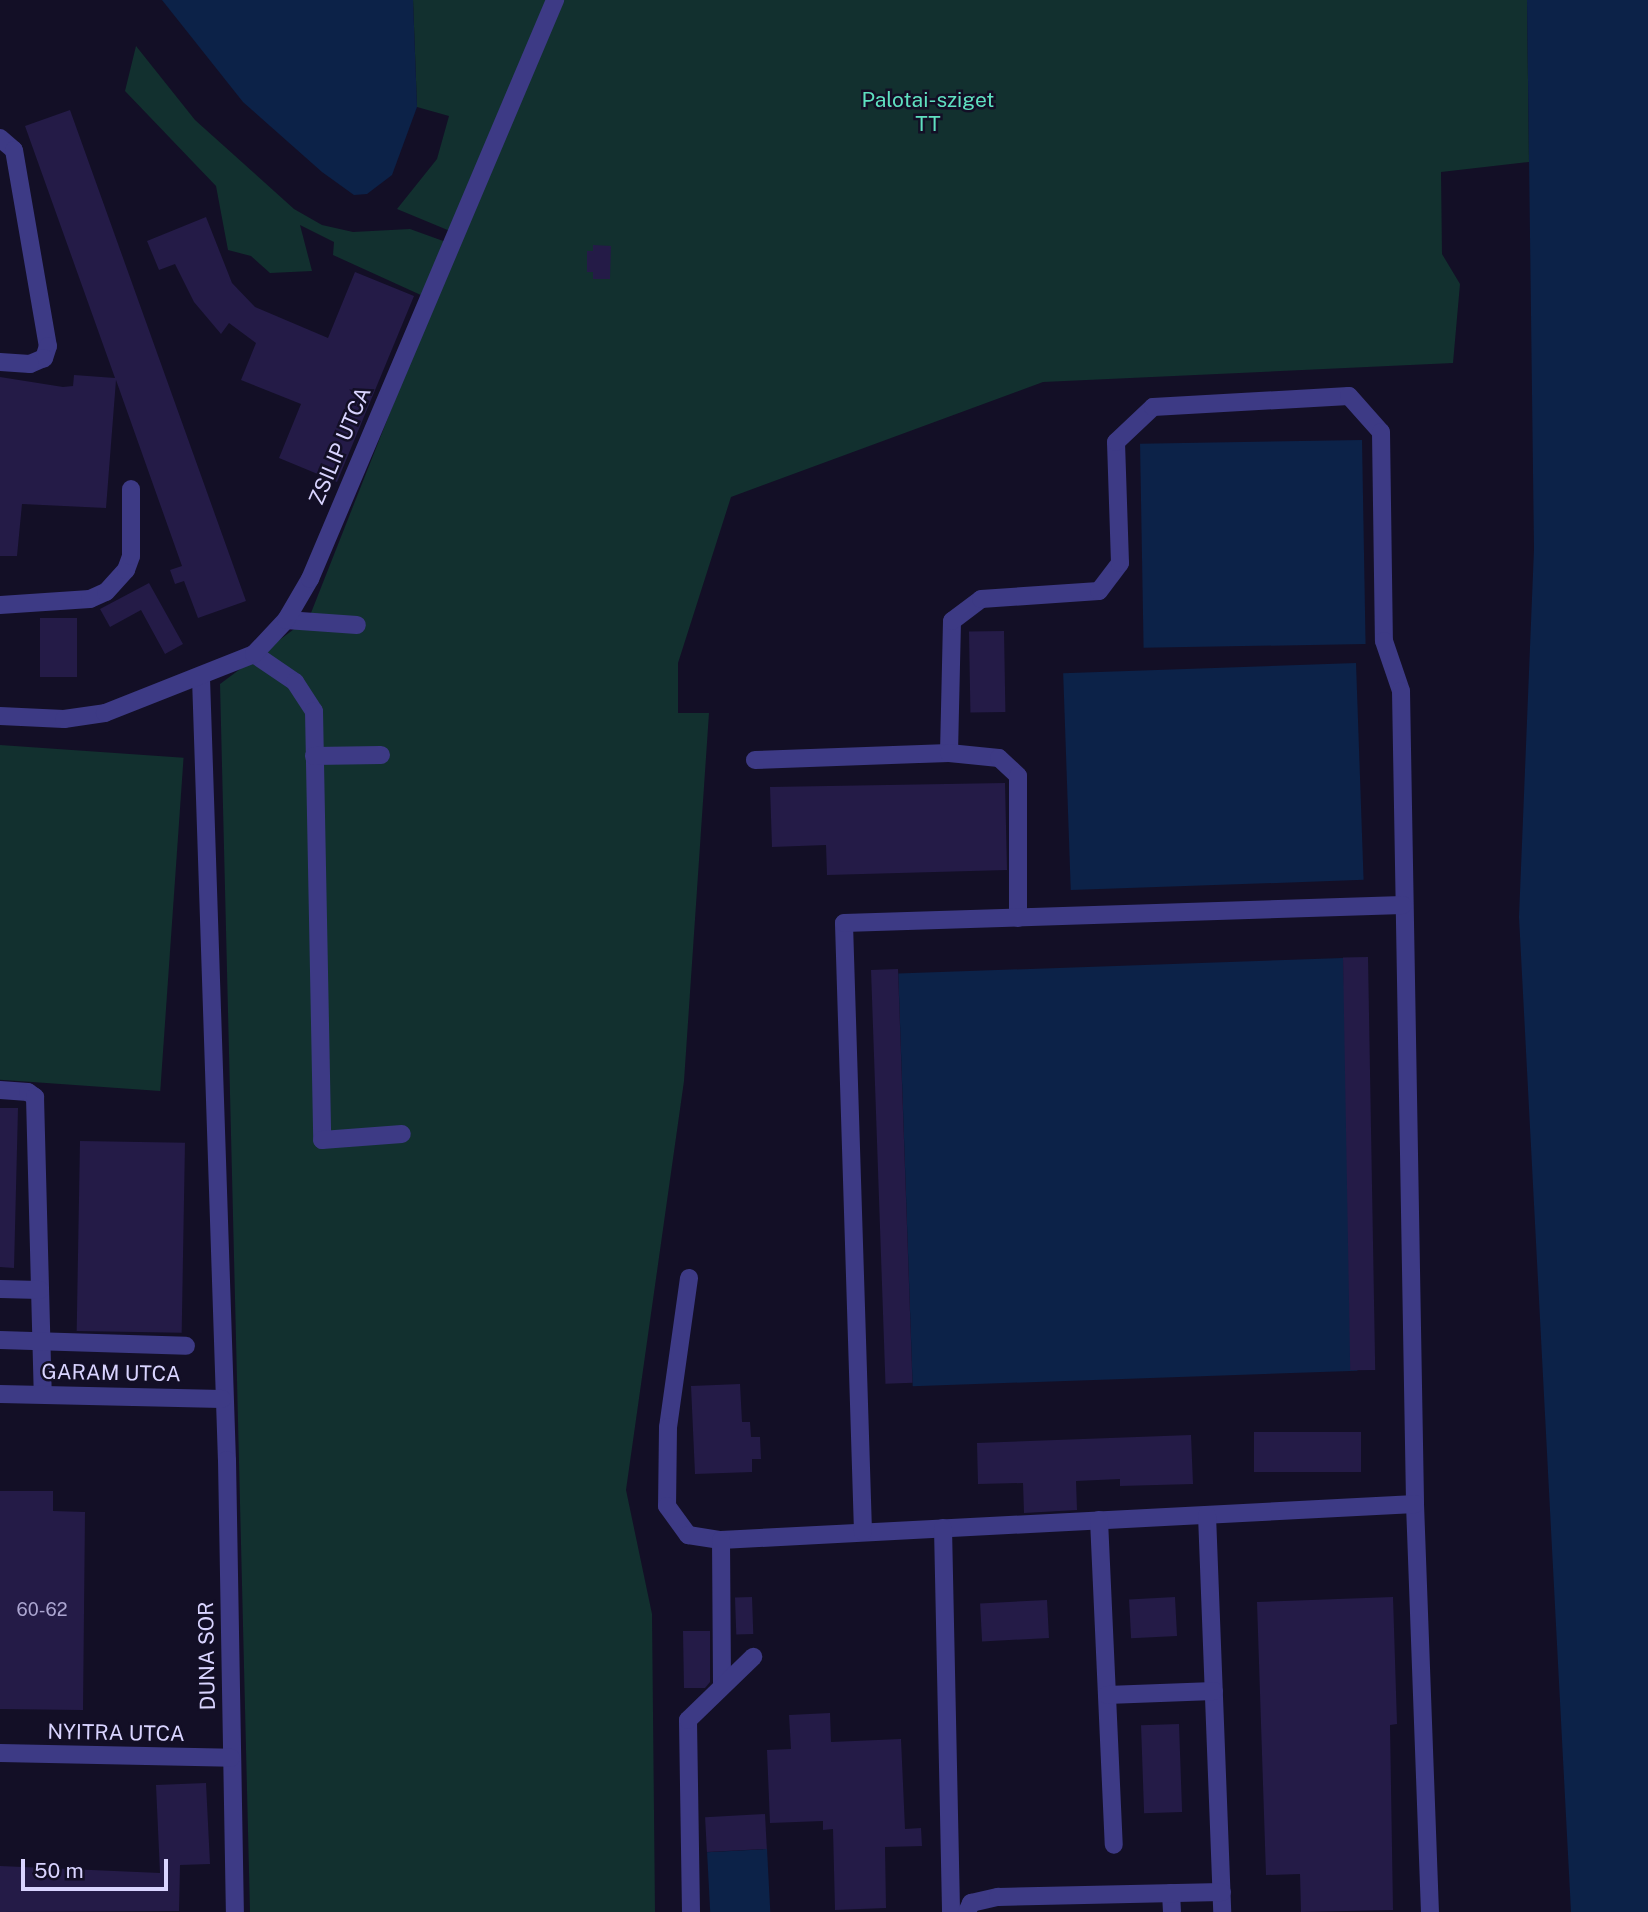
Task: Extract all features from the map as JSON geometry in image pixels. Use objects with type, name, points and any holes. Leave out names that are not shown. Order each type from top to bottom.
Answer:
[{"type":"street","name":"ZSILIP UTCA","points":[[0,716],[65,719],[106,713],[201,678],[254,654],[286,620],[310,579],[555,0]]},
{"type":"street","points":[[0,138],[14,150],[48,346],[44,358],[30,365],[0,362]]},
{"type":"street","points":[[949,753],[952,621],[981,598],[1099,591],[1120,563],[1116,442],[1153,407],[1349,396],[1381,432],[1384,640],[1401,691],[1415,1504],[1430,1912]]},
{"type":"street","points":[[0,605],[90,599],[112,587],[131,556],[131,489]]},
{"type":"street","points":[[286,620],[357,625]]},
{"type":"street","points":[[254,654],[295,682],[314,711],[323,1140],[402,1134]]},
{"type":"street","name":"DUNA SOR","points":[[201,678],[235,1912]]},
{"type":"street","points":[[755,760],[949,753],[999,758],[1018,776],[1018,918]]},
{"type":"street","points":[[314,756],[381,755]]},
{"type":"street","points":[[863,1532],[844,923],[1403,905]]},
{"type":"street","points":[[0,1090],[28,1092],[35,1097],[43,1394]]},
{"type":"street","points":[[689,1278],[668,1427],[667,1506],[688,1535],[721,1540],[1415,1504]]},
{"type":"street","points":[[0,1289],[40,1290]]},
{"type":"street","points":[[0,1340],[186,1346]]},
{"type":"street","name":"GARAM UTCA","points":[[0,1394],[222,1398]]},
{"type":"street","points":[[1207,1515],[1223,1912]]},
{"type":"street","points":[[1099,1520],[1114,1846]]},
{"type":"street","points":[[943,1528],[951,1912]]},
{"type":"street","points":[[721,1540],[722,1686]]},
{"type":"street","points":[[691,1912],[688,1720],[753,1657]]},
{"type":"street","points":[[1107,1695],[1214,1691]]},
{"type":"street","name":"NYITRA UTCA","points":[[0,1753],[231,1758]]},
{"type":"street","points":[[967,1912],[971,1903],[998,1905],[1222,1892]]},
{"type":"street","points":[[1171,1893],[1172,1912]]},
{"type":"green space","name":"Palotai-sziget TT","points":[[413,0],[1527,0],[1529,162],[1441,172],[1442,254],[1460,284],[1453,363],[1043,382],[731,497],[678,663],[678,713],[709,713],[684,1081],[626,1490],[652,1614],[655,1912],[250,1912],[220,684],[309,618],[434,301],[333,255],[334,242],[300,225],[312,271],[270,273],[251,256],[228,250],[216,186],[125,91],[136,46],[195,120],[294,209],[322,225],[353,232],[410,229],[446,242],[450,231],[397,209],[437,159],[449,116],[417,107]]},
{"type":"green space","points":[[0,745],[184,758],[160,1091],[0,1080]]},
{"type":"water","points":[[162,0],[413,0],[417,107],[392,175],[367,194],[354,195],[322,172],[243,102]]},
{"type":"water","points":[[1527,0],[1648,0],[1648,1912],[1571,1912],[1519,917],[1534,549]]},
{"type":"water","points":[[1362,440],[1366,644],[1144,648],[1140,444]]},
{"type":"water","points":[[1356,663],[1364,880],[1071,890],[1063,673]]},
{"type":"water","points":[[1343,958],[1357,1371],[913,1386],[898,974]]},
{"type":"water","points":[[767,1849],[770,1912],[710,1912],[707,1852]]},
{"type":"building","points":[[70,110],[246,601],[198,618],[184,581],[175,584],[170,570],[182,566],[116,380],[106,508],[22,504],[17,556],[0,556],[0,377],[63,387],[73,386],[74,375],[115,378],[25,126]]},
{"type":"building","points":[[206,217],[232,283],[255,307],[328,338],[355,272],[414,296],[337,482],[279,458],[301,404],[241,380],[256,343],[229,323],[221,334],[194,302],[175,264],[159,270],[147,241]]},
{"type":"building","points":[[593,245],[611,246],[610,279],[593,279],[593,272],[587,272],[587,251],[593,251]]},
{"type":"building","points":[[149,583],[183,644],[165,654],[141,610],[110,627],[100,609]]},
{"type":"building","points":[[40,618],[77,618],[77,677],[40,677]]},
{"type":"building","points":[[1004,631],[1005,712],[970,713],[969,632]]},
{"type":"building","points":[[1005,783],[1007,870],[827,875],[826,845],[772,847],[770,787]]},
{"type":"building","points":[[1343,957],[1368,957],[1375,1370],[1350,1370]]},
{"type":"building","points":[[898,969],[912,1383],[885,1384],[871,970]]},
{"type":"building","points":[[0,1108],[18,1108],[14,1268],[0,1267]]},
{"type":"building","points":[[80,1141],[185,1143],[182,1333],[77,1331]]},
{"type":"building","points":[[740,1384],[742,1422],[750,1422],[751,1437],[760,1437],[761,1459],[752,1459],[752,1472],[695,1474],[691,1386]]},
{"type":"building","points":[[1254,1432],[1361,1432],[1361,1472],[1254,1472]]},
{"type":"building","points":[[1191,1435],[1193,1484],[1120,1486],[1120,1479],[1076,1481],[1077,1510],[1024,1513],[1023,1483],[978,1484],[977,1443]]},
{"type":"building","points":[[0,1491],[53,1491],[53,1511],[85,1512],[83,1710],[0,1709]]},
{"type":"building","points":[[752,1597],[753,1634],[736,1635],[735,1598]]},
{"type":"building","points":[[1175,1597],[1177,1636],[1131,1638],[1129,1599]]},
{"type":"building","points":[[1393,1597],[1397,1724],[1390,1725],[1393,1910],[1301,1912],[1300,1874],[1266,1875],[1257,1602]]},
{"type":"building","points":[[1047,1600],[1049,1638],[982,1641],[980,1604]]},
{"type":"building","points":[[683,1631],[710,1631],[710,1682],[705,1688],[684,1688]]},
{"type":"building","points":[[830,1713],[831,1742],[901,1739],[905,1829],[921,1828],[922,1846],[885,1847],[886,1908],[835,1910],[833,1829],[823,1830],[823,1821],[770,1823],[767,1750],[791,1749],[789,1715]]},
{"type":"building","points":[[1179,1724],[1182,1812],[1144,1813],[1141,1725]]},
{"type":"building","points":[[206,1783],[210,1864],[180,1865],[179,1911],[0,1912],[0,1866],[160,1873],[156,1785]]},
{"type":"building","points":[[765,1814],[767,1849],[707,1852],[705,1817]]}]
